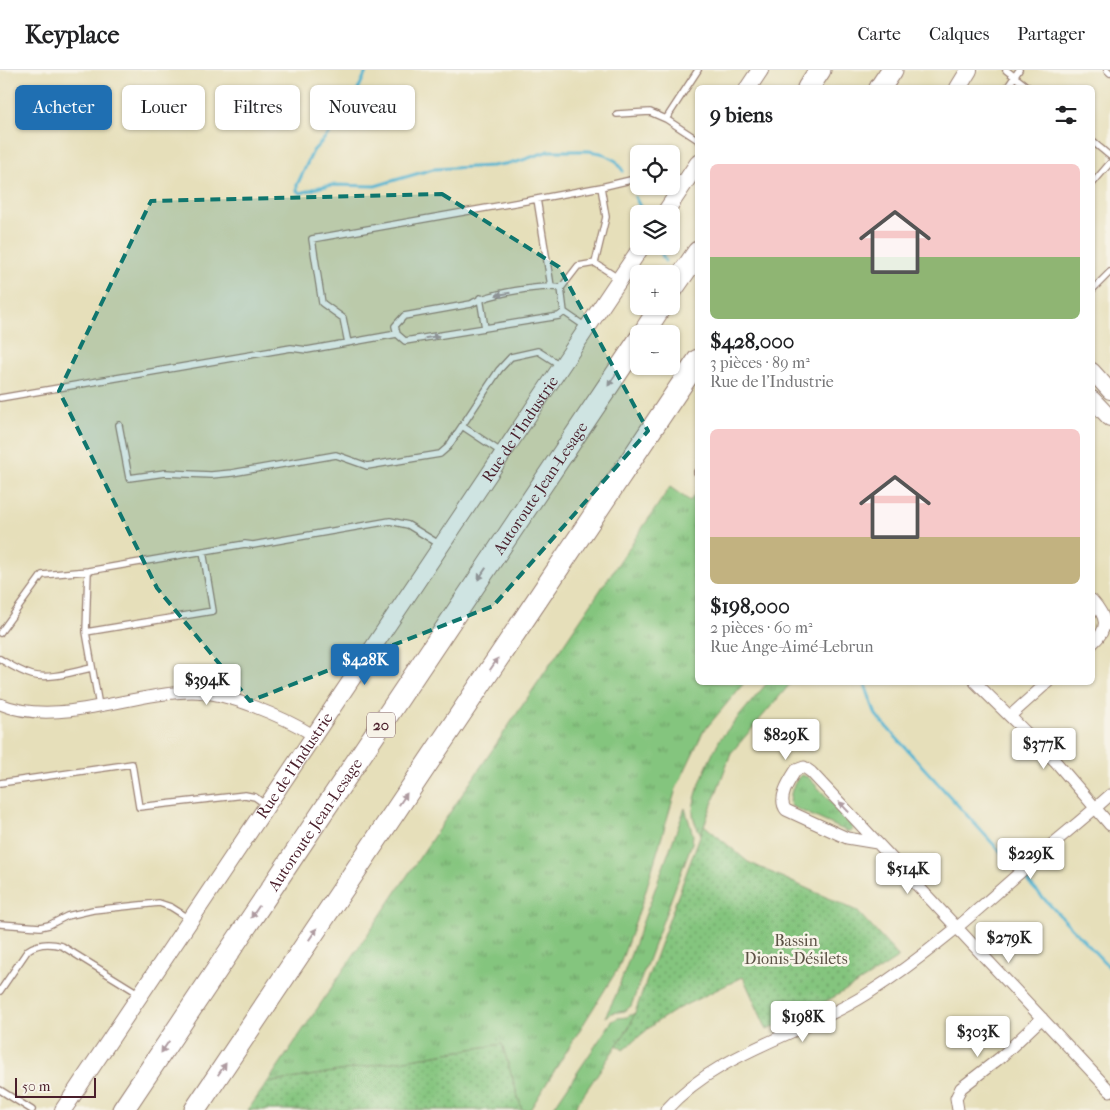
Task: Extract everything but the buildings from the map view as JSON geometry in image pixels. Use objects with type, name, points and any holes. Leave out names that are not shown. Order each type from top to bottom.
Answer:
[{"type":"highway","points":[[810,85],[820,70]]},
{"type":"highway","points":[[882,85],[892,70]]},
{"type":"highway","points":[[680,278],[695,256]]},
{"type":"highway","name":"Autoroute Jean-Lesage","points":[[123,1110],[630,353]]},
{"type":"highway","points":[[195,1110],[695,364]]},
{"type":"street","points":[[750,85],[760,70]]},
{"type":"street","points":[[960,85],[969,70]]},
{"type":"street","points":[[680,176],[695,165]]},
{"type":"street","name":"Rue de l'Industrie","points":[[63,1110],[636,255]]},
{"type":"street","points":[[1095,374],[1110,391]]},
{"type":"street","points":[[1095,402],[1110,418]]},
{"type":"street","points":[[1095,603],[1102,611],[1105,624],[1102,634],[1095,641]]},
{"type":"street","points":[[978,685],[1054,761],[1110,825]]},
{"type":"street","points":[[1010,716],[1045,685]]},
{"type":"street","points":[[0,704],[18,710],[42,713],[99,706],[182,692],[208,693],[252,707],[289,722],[313,735]]},
{"type":"street","points":[[877,843],[847,838],[786,810],[782,804],[783,798],[796,770],[802,767],[808,769],[1110,1090]]},
{"type":"street","points":[[666,1110],[707,1074],[740,1056],[829,1016],[900,972],[958,928],[1110,795]]},
{"type":"street","points":[[958,1110],[956,1101],[957,1094],[961,1088],[1000,1057],[1042,1018]]},
{"type":"lane","points":[[666,118],[698,70]]},
{"type":"lane","points":[[1006,70],[1017,73],[1027,85]]},
{"type":"lane","points":[[1107,70],[1110,73]]},
{"type":"lane","points":[[1009,85],[1017,73]]},
{"type":"lane","points":[[617,114],[650,112],[666,118],[695,138]]},
{"type":"lane","points":[[1095,144],[1110,156]]},
{"type":"lane","points":[[1095,180],[1110,163]]},
{"type":"lane","points":[[348,343],[343,318],[322,303],[312,239],[630,180]]},
{"type":"lane","points":[[595,263],[606,217],[601,187]]},
{"type":"lane","points":[[537,198],[551,286]]},
{"type":"lane","points":[[587,327],[564,312],[561,288],[578,266],[595,263],[620,279]]},
{"type":"lane","points":[[1095,287],[1110,272]]},
{"type":"lane","points":[[561,288],[551,286],[480,298],[471,304],[404,316],[395,326],[396,334],[405,341],[559,316],[564,312]]},
{"type":"lane","points":[[480,298],[485,328]]},
{"type":"lane","points":[[0,398],[291,348],[307,350],[396,334]]},
{"type":"lane","points":[[119,425],[129,478],[165,473],[211,475],[232,473],[336,455],[367,466],[440,454],[448,447],[498,370],[511,357],[538,351],[562,366]]},
{"type":"lane","points":[[462,426],[503,454]]},
{"type":"lane","points":[[0,633],[42,575],[88,570],[245,544],[254,545],[390,521],[408,525],[441,546]]},
{"type":"lane","points":[[86,632],[213,611],[203,551]]},
{"type":"lane","points":[[88,570],[86,632],[99,706]]},
{"type":"lane","points":[[0,659],[21,671],[45,677],[92,668]]},
{"type":"lane","points":[[0,782],[132,764],[140,807],[245,795],[255,797],[266,805]]},
{"type":"lane","points":[[0,924],[40,927],[67,916],[94,910],[159,903],[171,907],[190,919]]},
{"type":"lane","points":[[0,990],[28,950],[33,947],[50,944],[62,946],[140,994]]},
{"type":"lane","points":[[0,1090],[32,1110]]},
{"type":"highlighted area","points":[[442,194],[559,267],[648,431],[493,606],[250,701],[157,588],[59,391],[151,201]]},
{"type":"green space","points":[[670,487],[690,501],[695,494],[695,685],[742,685],[703,732],[676,789],[643,900],[619,967],[530,1110],[522,1110],[502,1044],[267,1083]]},
{"type":"green space","points":[[765,685],[789,685],[731,753],[701,834],[694,818],[694,804],[699,785],[720,739]]},
{"type":"green space","points":[[801,775],[808,777],[852,824],[852,831],[846,831],[791,806],[792,789]]},
{"type":"green space","points":[[685,808],[693,835],[692,843],[631,1006],[625,1011],[612,1013],[605,1017],[615,997]]},
{"type":"green space","name":"Bassin Dionis-Désilets","points":[[704,825],[748,862],[857,911],[899,957],[835,996],[767,1030],[743,977],[677,1009],[655,1023],[623,1050],[617,1045],[630,1026]]},
{"type":"green space","points":[[635,1013],[630,1026],[573,1110],[552,1110],[612,1021]]},
{"type":"green space","points":[[502,1044],[522,1110],[248,1110],[267,1083]]},
{"type":"waterway","points":[[367,70],[347,114],[313,151],[297,185],[297,191],[301,193],[333,185],[375,186],[433,169],[492,166],[517,162],[549,151],[589,151],[601,153],[616,161],[623,171]]},
{"type":"waterway","points":[[635,197],[639,205]]},
{"type":"waterway","points":[[662,255],[665,261]]},
{"type":"waterway","points":[[865,685],[876,715],[1027,881],[1110,968]]}]
